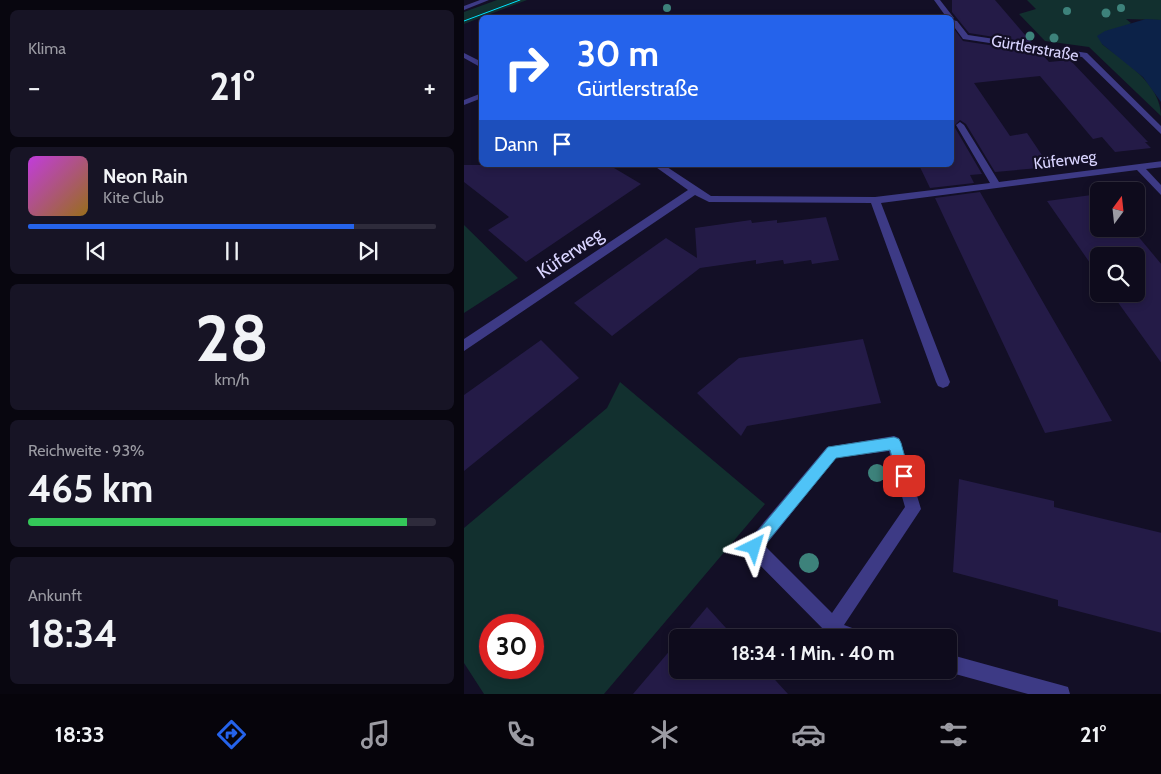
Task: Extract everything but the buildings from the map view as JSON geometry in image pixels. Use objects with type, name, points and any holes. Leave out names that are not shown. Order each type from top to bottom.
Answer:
[{"type":"street","points":[[464,8],[486,0]]},
{"type":"street","name":"Gürtlerstraße","points":[[937,0],[948,15]]},
{"type":"street","name":"Gürtlerstraße","points":[[954,23],[963,37],[1084,55],[1161,134]]},
{"type":"street","points":[[464,55],[479,64]]},
{"type":"street","points":[[464,102],[479,95]]},
{"type":"street","points":[[960,126],[996,185]]},
{"type":"street","points":[[1139,167],[1161,164]]},
{"type":"street","name":"Küferweg","points":[[661,167],[709,199],[875,200],[910,198],[1139,167]]},
{"type":"street","points":[[1139,167],[1161,193]]},
{"type":"street","name":"Küferweg","points":[[464,346],[695,190]]},
{"type":"street","points":[[875,200],[943,382]]},
{"type":"street","points":[[834,625],[913,509],[894,443],[832,452],[754,547],[837,629]]},
{"type":"street","points":[[957,665],[1061,694]]},
{"type":"green space","points":[[497,0],[527,0],[488,15],[479,15],[479,18],[464,24],[464,12]]},
{"type":"green space","points":[[1027,0],[1161,0],[1161,20],[1126,19],[1131,23],[1102,44],[1131,66],[1148,84],[1155,94],[1161,116],[1089,47],[1045,41],[1019,14],[1036,9]]},
{"type":"green space","points":[[464,225],[518,278],[464,313]]},
{"type":"green space","points":[[620,382],[765,504],[604,694],[484,694],[464,663],[464,528],[607,408]]},
{"type":"water","points":[[1146,19],[1161,20],[1161,102],[1143,77],[1102,44],[1097,36],[1105,31]]},
{"type":"tram line","points":[[480,15],[520,0]]},
{"type":"tram line","points":[[464,21],[479,15]]},
{"type":"route","points":[[754,547],[832,452],[894,443],[904,476]]}]
